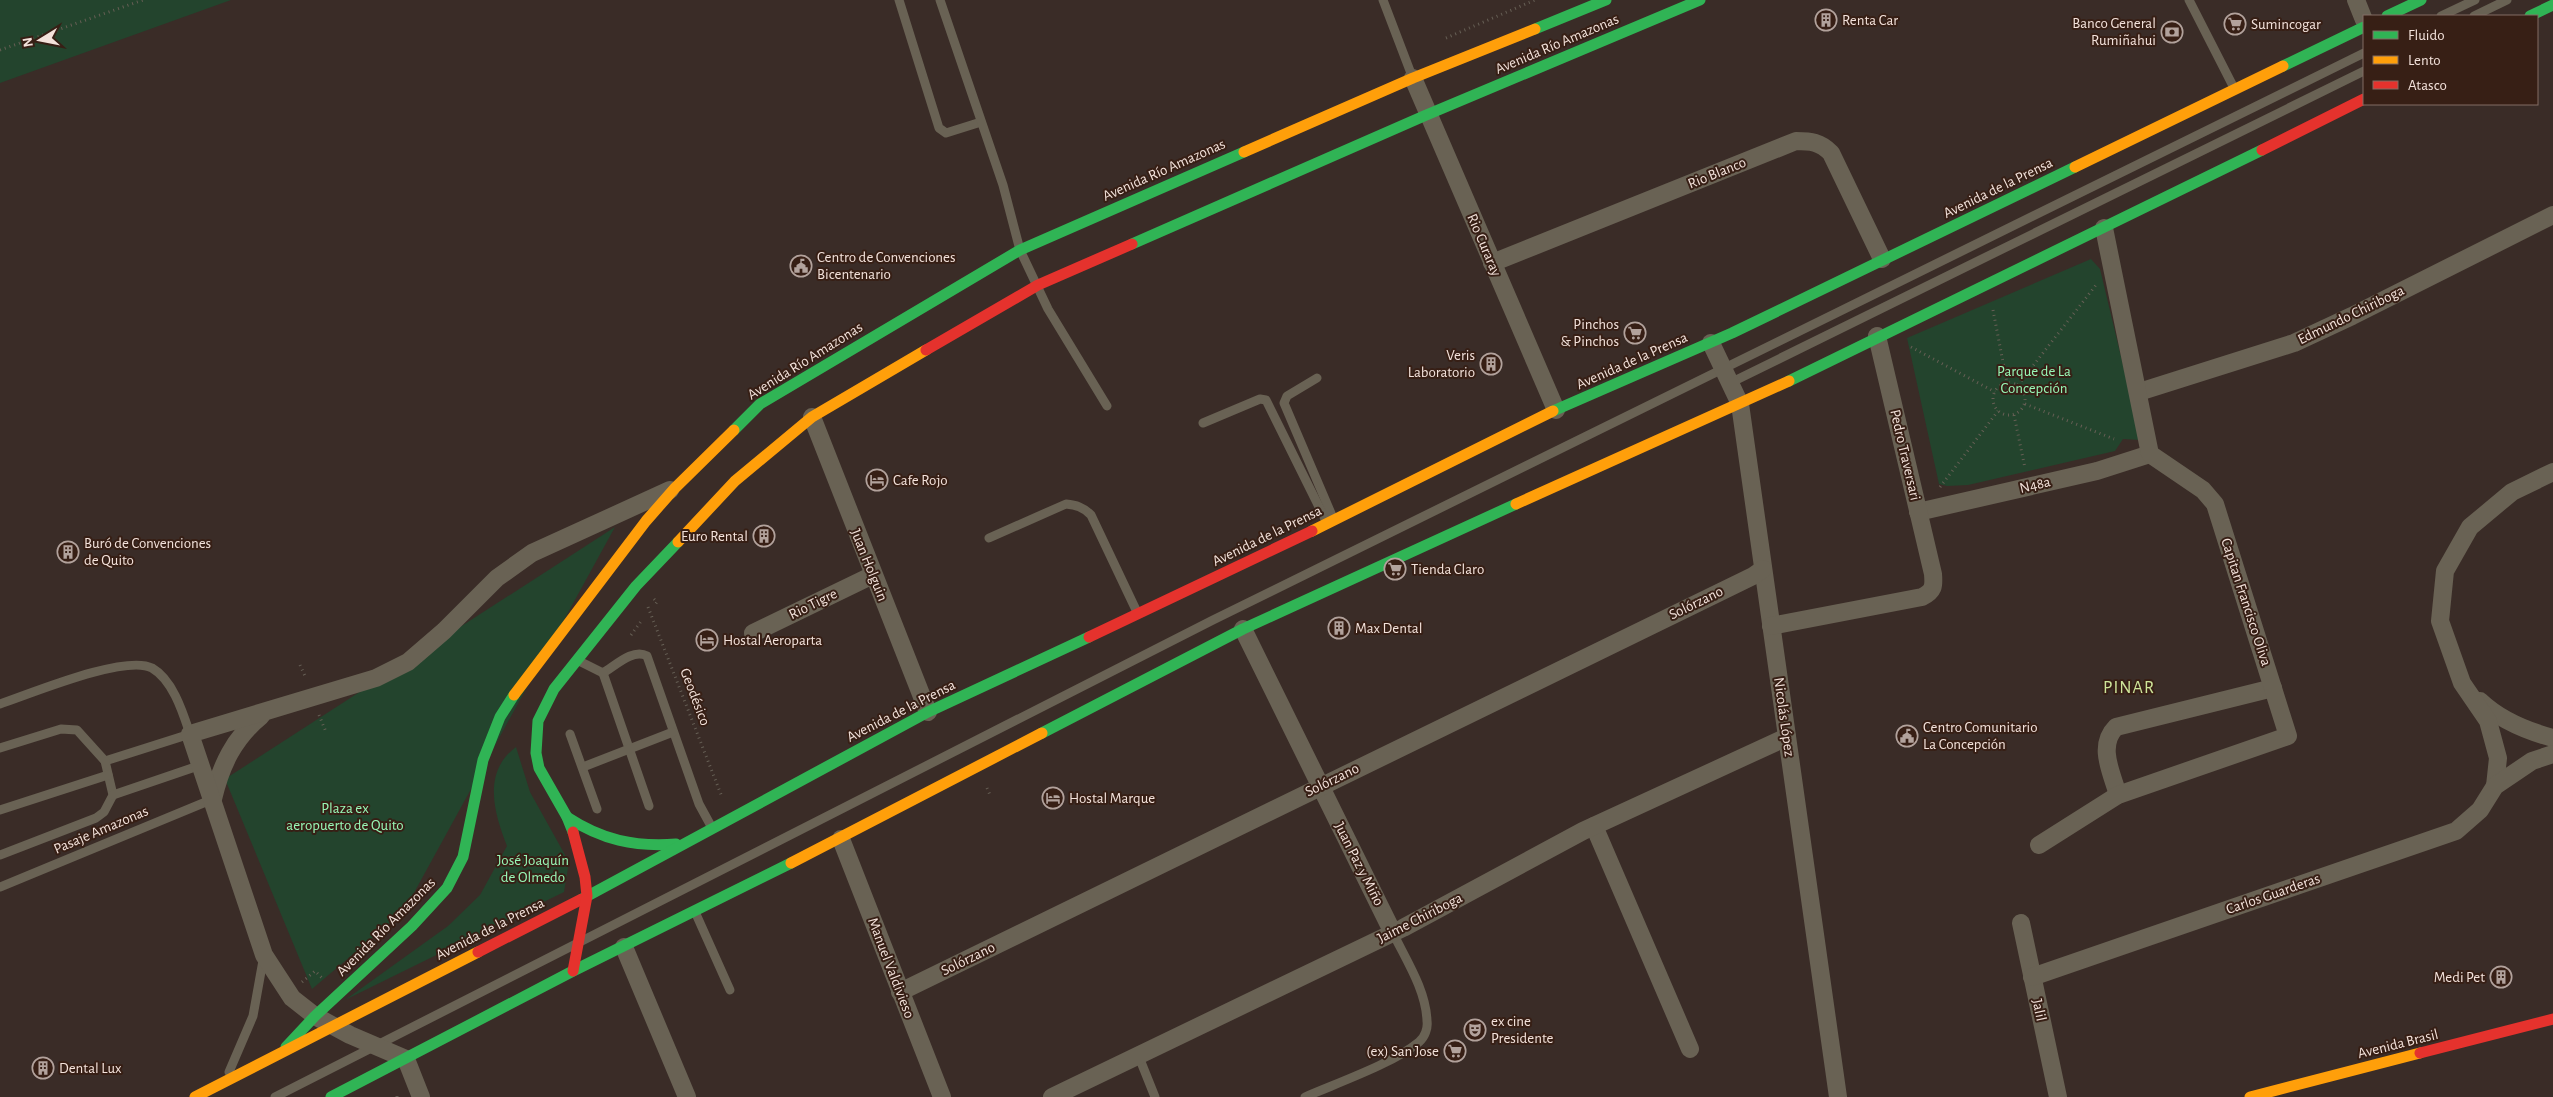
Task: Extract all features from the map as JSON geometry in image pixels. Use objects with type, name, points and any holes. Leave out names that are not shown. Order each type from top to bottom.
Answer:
[{"type":"main road","name":"Avenida Río Amazonas","points":[[285,1049],[315,1016],[412,926],[447,888],[463,857],[483,760],[500,717],[537,661],[646,521],[675,488],[760,404],[1020,250],[1413,78],[1606,0]]},
{"type":"main road","name":"Avenida Río Amazonas","points":[[574,966],[586,901],[580,855],[567,817],[539,768],[536,734],[544,707],[636,586],[735,480],[812,417],[1038,285],[1429,114],[1700,0]]},
{"type":"main road","points":[[2390,15],[2421,0]]},
{"type":"main road","points":[[2532,15],[2553,5]]},
{"type":"main road","name":"Avenida de la Prensa","points":[[194,1097],[285,1049],[586,901],[682,844],[928,712],[1331,522],[1556,410],[1711,343],[2363,28]]},
{"type":"main road","points":[[331,1097],[574,966],[624,947],[841,839],[951,780],[1324,590],[1740,404],[1877,336],[2104,228],[2363,99]]},
{"type":"main road","points":[[567,817],[587,832],[619,844],[655,846],[682,844]]},
{"type":"main road","name":"Avenida Brasil","points":[[2250,1097],[2553,1019]]},
{"type":"street","points":[[2356,0],[2363,18]]},
{"type":"street","name":"Rio Curaray","points":[[1413,78],[1556,410]]},
{"type":"street","name":"Rio Blanco","points":[[1492,263],[1796,141],[1818,142],[1831,153],[1882,259]]},
{"type":"street","name":"Edmundo Chiriboga","points":[[2139,392],[2294,343],[2553,215]]},
{"type":"street","points":[[2104,228],[2139,392],[2150,454]]},
{"type":"street","name":"Pedro Traversari","points":[[1771,626],[1922,596],[1932,591],[1933,574],[1877,336]]},
{"type":"street","name":"Nicolás López","points":[[1711,343],[1740,404],[1838,1097]]},
{"type":"street","name":"Juan Holguin","points":[[812,417],[872,576],[928,712]]},
{"type":"street","name":"N48a","points":[[1918,512],[2097,471],[2150,454]]},
{"type":"street","name":"Capitan Francisco Oliva","points":[[2038,845],[2118,795],[2288,736],[2215,504],[2203,490],[2150,454]]},
{"type":"street","points":[[2553,472],[2512,492],[2470,527],[2445,571],[2440,621],[2462,683],[2490,710],[2526,730],[2553,738]]},
{"type":"street","points":[[421,1097],[406,1058],[386,1052],[315,1016],[292,998],[264,955],[190,734],[376,678],[408,662],[444,631],[496,578],[532,553],[675,488]]},
{"type":"street","name":"Solórzano","points":[[900,992],[1763,569]]},
{"type":"street","name":"Rio Tigre","points":[[753,633],[872,576]]},
{"type":"street","name":"Juan Paz y Miño","points":[[1243,630],[1393,932]]},
{"type":"street","name":"Carlos Guarderas","points":[[2462,683],[2488,721],[2498,758],[2495,786]]},
{"type":"street","points":[[2118,795],[2106,750],[2107,740],[2116,727],[2273,688]]},
{"type":"street","points":[[213,799],[221,771],[237,740],[246,729],[267,712]]},
{"type":"street","name":"Jaime Chiriboga","points":[[1052,1097],[1393,932],[1594,826],[1787,737]]},
{"type":"street","name":"Carlos Guarderas","points":[[2032,977],[2456,831],[2480,810],[2495,786],[2532,762],[2553,754]]},
{"type":"street","points":[[1594,826],[1690,1049]]},
{"type":"street","name":"Manuel Valdivieso","points":[[841,839],[942,1097]]},
{"type":"street","name":"Jalil","points":[[2021,923],[2058,1097]]},
{"type":"street","points":[[624,947],[687,1097]]},
{"type":"lane","points":[[899,0],[939,128],[946,133],[981,122]]},
{"type":"lane","points":[[940,0],[1003,185],[1020,250],[1048,309],[1107,406]]},
{"type":"lane","points":[[1383,0],[1413,78]]},
{"type":"lane","points":[[2189,0],[2235,90]]},
{"type":"lane","points":[[2443,15],[2475,0]]},
{"type":"lane","points":[[2476,15],[2507,0]]},
{"type":"lane","points":[[1728,376],[2196,134],[2363,53]]},
{"type":"lane","points":[[275,1097],[1213,620],[2363,71]]},
{"type":"lane","points":[[1317,378],[1287,396],[1284,403],[1331,522]]},
{"type":"lane","points":[[1203,422],[1260,399],[1266,400],[1331,522]]},
{"type":"lane","points":[[989,538],[1066,504],[1076,505],[1085,509],[1090,515],[1138,614]]},
{"type":"lane","points":[[603,673],[634,654],[642,653],[647,656],[699,804],[712,828]]},
{"type":"lane","points":[[578,660],[603,673],[649,806]]},
{"type":"lane","points":[[0,704],[127,664],[152,668],[163,678],[177,701],[190,734],[105,761]]},
{"type":"lane","points":[[0,748],[46,733],[70,728],[83,734],[105,761],[113,795],[104,812],[96,818],[0,855]]},
{"type":"lane","points":[[582,767],[674,732]]},
{"type":"lane","points":[[570,734],[597,809]]},
{"type":"lane","points":[[113,795],[201,765]]},
{"type":"lane","points":[[0,810],[108,775]]},
{"type":"lane","name":"Pasaje Amazonas","points":[[0,887],[213,799]]},
{"type":"lane","points":[[695,912],[730,990]]},
{"type":"lane","name":"Juan Paz y Miño","points":[[1305,1097],[1396,1056],[1420,1041],[1426,1031],[1427,1022],[1420,990],[1393,932]]},
{"type":"lane","points":[[225,1082],[253,1016],[264,955]]},
{"type":"lane","points":[[1139,1056],[1156,1097]]},
{"type":"path","points":[[0,50],[143,0]]},
{"type":"path","points":[[2018,385],[2097,284]]},
{"type":"path","points":[[1993,310],[2007,383]]},
{"type":"path","points":[[1910,347],[1995,392]]},
{"type":"path","points":[[1998,412],[1993,402],[1995,392],[2002,384],[2018,385],[2025,394],[2025,404],[2014,415]]},
{"type":"path","points":[[2025,404],[2114,439]]},
{"type":"path","points":[[1998,412],[2014,415]]},
{"type":"path","points":[[1940,487],[1998,412]]},
{"type":"path","points":[[2014,415],[2025,468]]},
{"type":"path","name":"Geodésico","points":[[636,586],[649,611],[725,805],[733,817]]},
{"type":"path","points":[[654,606],[657,602]]},
{"type":"path","points":[[631,634],[642,620]]},
{"type":"path","points":[[300,665],[305,676]]},
{"type":"path","points":[[320,715],[326,732]]},
{"type":"path","points":[[987,788],[990,795]]},
{"type":"path","points":[[296,987],[316,970]]},
{"type":"green space","points":[[0,0],[231,0],[0,83]]},
{"type":"green space","name":"Parque de La Concepción","points":[[2091,259],[2100,269],[2141,440],[2123,439],[2115,451],[1968,485],[1947,486],[1939,484],[1907,338]]},
{"type":"green space","name":"Plaza ex aeropuerto de Quito","points":[[615,527],[404,911],[312,989],[225,779]]},
{"type":"green space","name":"José Joaquín de Olmedo","points":[[516,747],[530,792],[569,862],[564,892],[345,1000],[448,926],[480,895],[507,846],[495,807],[495,781],[498,768],[505,757]]},
{"type":"traffic: fast","points":[[1535,29],[1606,0]]},
{"type":"traffic: fast","points":[[1132,244],[1424,116],[1700,0]]},
{"type":"traffic: fast","points":[[2389,15],[2421,0]]},
{"type":"traffic: fast","points":[[2532,15],[2553,5]]},
{"type":"traffic: fast","points":[[2283,66],[2363,27]]},
{"type":"traffic: fast","points":[[1789,381],[2262,150]]},
{"type":"traffic: fast","points":[[734,430],[760,404],[1020,250],[1244,152]]},
{"type":"traffic: fast","points":[[1553,411],[1732,333],[2075,167]]},
{"type":"traffic: fast","points":[[1042,733],[1243,629],[1516,504]]},
{"type":"traffic: fast","points":[[573,832],[567,817],[539,768],[536,753],[538,721],[554,689],[636,586],[678,542]]},
{"type":"traffic: fast","points":[[582,899],[928,712],[1089,637]]},
{"type":"traffic: fast","points":[[286,1047],[315,1016],[412,926],[447,888],[463,857],[483,760],[500,717],[514,695]]},
{"type":"traffic: fast","points":[[567,817],[593,831],[619,840],[646,844],[676,844]]},
{"type":"traffic: fast","points":[[331,1097],[573,971],[791,863]]},
{"type":"traffic: slow","points":[[1244,152],[1413,78],[1535,29]]},
{"type":"traffic: slow","points":[[2075,167],[2283,66]]},
{"type":"traffic: slow","points":[[678,542],[735,481],[812,417],[926,350]]},
{"type":"traffic: slow","points":[[1516,504],[1789,381]]},
{"type":"traffic: slow","points":[[1312,531],[1553,411]]},
{"type":"traffic: slow","points":[[514,695],[646,521],[675,488],[734,430]]},
{"type":"traffic: slow","points":[[791,863],[1042,733]]},
{"type":"traffic: slow","points":[[195,1097],[478,952]]},
{"type":"traffic: slow","points":[[2250,1097],[2420,1053]]},
{"type":"traffic: jam","points":[[2262,150],[2363,100]]},
{"type":"traffic: jam","points":[[926,350],[1038,285],[1132,244]]},
{"type":"traffic: jam","points":[[1089,637],[1312,531]]},
{"type":"traffic: jam","points":[[573,832],[585,877],[587,896],[573,971]]},
{"type":"traffic: jam","points":[[478,952],[582,899]]},
{"type":"traffic: jam","points":[[2420,1053],[2553,1019]]},
{"type":"place","name":"Renta Car","points":[[1826,20]]},
{"type":"place","name":"Sumincogar","points":[[2235,24]]},
{"type":"place","name":"Banco General Rumiñahui","points":[[2172,32]]},
{"type":"place","name":"Centro de Convenciones Bicentenario","points":[[801,266]]},
{"type":"place","name":"Pinchos & Pinchos","points":[[1635,333]]},
{"type":"place","name":"Veris Laboratorio","points":[[1491,364]]},
{"type":"place","name":"Cafe Rojo","points":[[877,480]]},
{"type":"place","name":"Euro Rental","points":[[764,536]]},
{"type":"place","name":"Buró de Convenciones de Quito","points":[[68,552]]},
{"type":"place","name":"Tienda Claro","points":[[1395,569]]},
{"type":"place","name":"Max Dental","points":[[1339,628]]},
{"type":"place","name":"Hostal Aeroparta","points":[[707,640]]},
{"type":"place","name":"Centro Comunitario La Concepción","points":[[1907,736]]},
{"type":"place","name":"Hostal Marque","points":[[1053,798]]},
{"type":"place","name":"Medi Pet","points":[[2501,977]]},
{"type":"place","name":"ex cine Presidente","points":[[1475,1030]]},
{"type":"place","name":"(ex) San Jose","points":[[1455,1051]]},
{"type":"place","name":"Dental Lux","points":[[43,1068]]},
{"type":"district","name":"PINAR","points":[[2129,688]]}]
